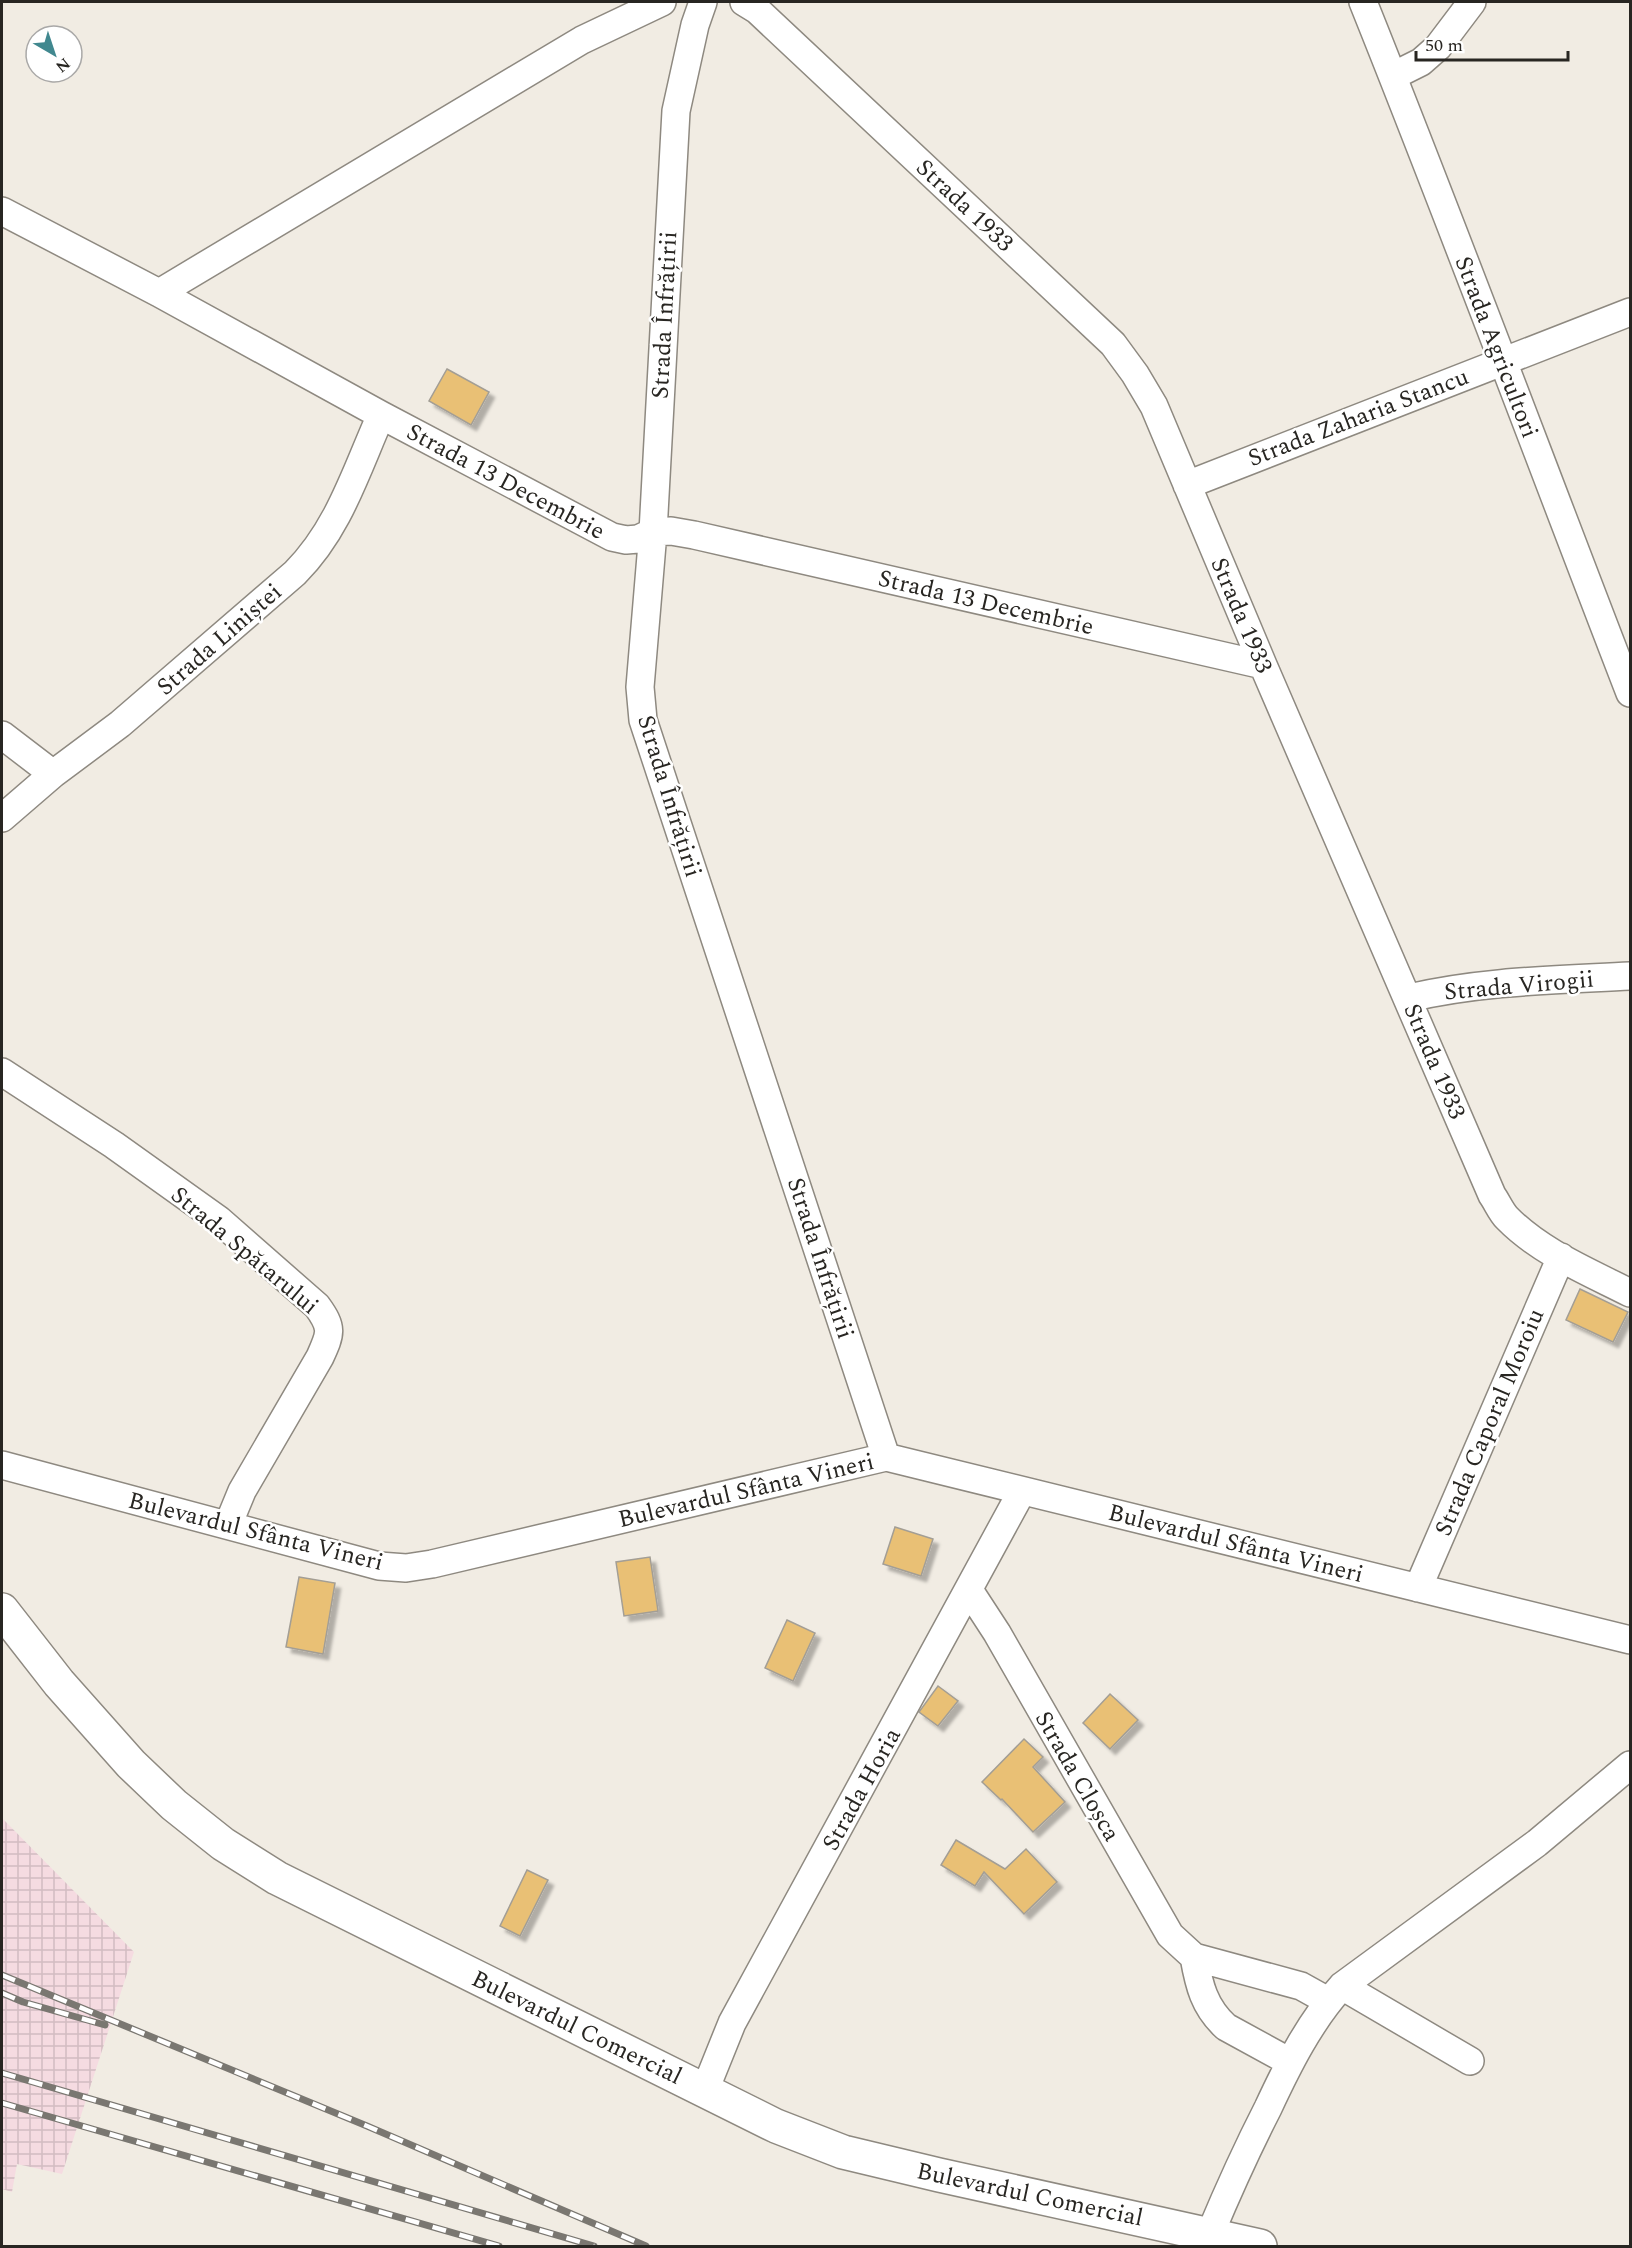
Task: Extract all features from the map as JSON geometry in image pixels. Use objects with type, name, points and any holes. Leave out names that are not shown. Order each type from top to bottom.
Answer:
[{"type":"main road","name":"Bulevardul Comercial","points":[[2,1610],[59,1683],[131,1764],[174,1805],[223,1844],[277,1878],[776,2126],[843,2152],[1260,2247]]},
{"type":"street","name":"Strada Înfrățirii","points":[[703,2],[695,25],[676,111],[653,532],[640,687],[644,720],[886,1457]]},
{"type":"street","name":"Strada 1933","points":[[744,2],[757,10],[1113,344],[1135,374],[1154,406],[1492,1195],[1506,1217],[1527,1236],[1560,1257],[1630,1293]]},
{"type":"street","name":"Strada Agricultori","points":[[1364,2],[1630,693]]},
{"type":"street","points":[[1393,76],[1421,62],[1438,47],[1472,2]]},
{"type":"street","points":[[159,293],[582,40],[650,6]]},
{"type":"street","name":"Strada 13 Decembrie","points":[[2,211],[612,537],[626,540],[653,532],[671,531],[1263,665]]},
{"type":"street","name":"Strada Zaharia Stancu","points":[[1187,485],[1630,312]]},
{"type":"street","name":"Strada Liniștei","points":[[2,818],[53,774],[144,704],[314,554],[335,520],[381,415]]},
{"type":"street","points":[[2,735],[53,774]]},
{"type":"street","name":"Strada Virogii","points":[[1408,998],[1478,984],[1630,976]]},
{"type":"street","name":"Strada Spătarului","points":[[2,1072],[114,1145],[219,1220],[317,1306],[328,1322],[328,1338],[320,1357],[242,1491],[228,1525]]},
{"type":"street","name":"Strada Caporal Moroiu","points":[[1418,1588],[1560,1257]]},
{"type":"street","name":"Bulevardul Sfânta Vineri","points":[[2,1465],[379,1566],[406,1568],[886,1457],[1630,1640]]},
{"type":"street","name":"Strada Horia","points":[[705,2090],[732,2023],[1022,1491]]},
{"type":"street","name":"Strada Cloșca","points":[[969,1590],[997,1633],[1170,1935],[1194,1957],[1335,1994],[1470,2061]]},
{"type":"street","points":[[1209,2234],[1290,2062],[1335,1994],[1628,1772]]},
{"type":"street","points":[[1194,1957],[1200,1989],[1208,2006],[1218,2019],[1226,2027],[1290,2062]]},
{"type":"shaded area","points":[[2,1818],[134,1952],[62,2174],[17,2164],[12,2192],[2,2189]]},
{"type":"building","points":[[447,369],[489,392],[471,425],[429,401]]},
{"type":"building","points":[[1580,1289],[1628,1312],[1613,1342],[1566,1320]]},
{"type":"building","points":[[895,1527],[933,1539],[921,1576],[883,1564]]},
{"type":"building","points":[[650,1557],[658,1611],[624,1616],[616,1562]]},
{"type":"building","points":[[299,1577],[335,1583],[323,1654],[286,1647]]},
{"type":"building","points":[[787,1620],[815,1633],[793,1681],[765,1668]]},
{"type":"building","points":[[938,1686],[958,1701],[938,1726],[919,1712]]},
{"type":"building","points":[[1110,1694],[1138,1720],[1110,1749],[1083,1723]]},
{"type":"building","points":[[1024,1739],[1043,1757],[1033,1767],[1065,1802],[1033,1832],[1002,1799],[982,1782]]},
{"type":"building","points":[[956,1840],[1005,1869],[1026,1849],[1057,1882],[1024,1914],[984,1872],[975,1886],[941,1865]]},
{"type":"building","points":[[527,1870],[548,1880],[520,1936],[500,1926]]},
{"type":"railway","points":[[2,1975],[367,2126],[646,2246]]},
{"type":"railway","points":[[2,1993],[23,2002],[105,2025]]},
{"type":"railway","points":[[2,2073],[594,2246]]},
{"type":"railway","points":[[2,2103],[499,2246]]}]
